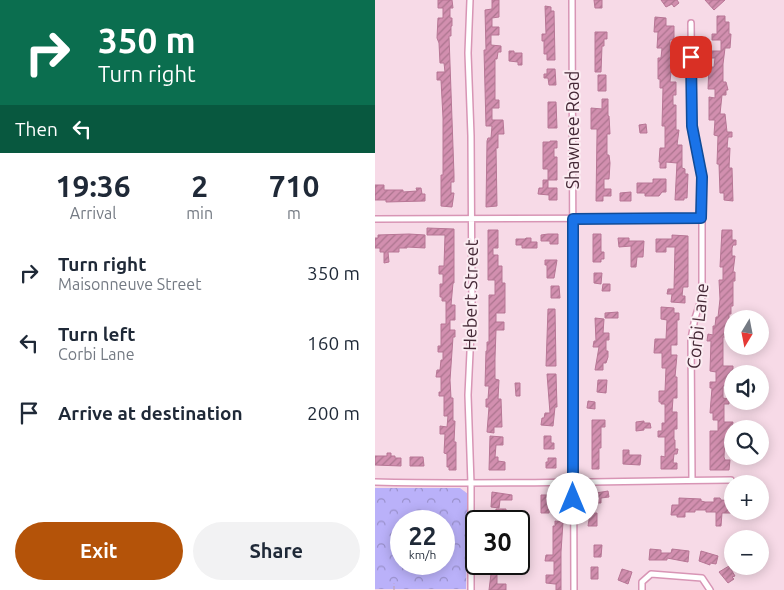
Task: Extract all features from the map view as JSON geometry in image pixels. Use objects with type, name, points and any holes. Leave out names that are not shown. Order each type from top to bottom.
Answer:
[{"type":"street","name":"Hebert Street","points":[[470,0],[468,53],[472,309],[468,395],[471,484],[471,590]]},
{"type":"street","name":"Shawnee Road","points":[[572,0],[574,590]]},
{"type":"street","name":"Corbi Lane","points":[[691,23],[692,126],[702,177],[702,297],[691,339],[691,480]]},
{"type":"street","points":[[375,219],[701,218]]},
{"type":"street","points":[[375,482],[471,484],[724,480]]},
{"type":"street","points":[[642,590],[642,582],[651,574],[701,578],[710,590]]},
{"type":"path","points":[[394,590],[395,584]]},
{"type":"green space","points":[[375,488],[460,488],[468,494],[468,510],[465,510],[466,589],[375,589]]},
{"type":"building","points":[[438,0],[452,0],[453,8],[450,8],[452,26],[451,36],[449,36],[454,175],[454,182],[451,182],[451,193],[454,193],[452,207],[441,206],[443,118],[441,80],[437,80],[437,72],[445,72],[444,63],[440,63],[437,38],[438,18],[443,18],[443,8],[438,8]]},
{"type":"building","points":[[492,0],[499,0],[499,17],[492,18],[492,27],[499,27],[499,35],[491,35],[491,45],[501,46],[501,52],[498,52],[497,59],[495,59],[495,100],[499,100],[499,108],[492,108],[492,120],[503,120],[504,134],[498,134],[498,148],[496,148],[497,206],[486,207],[487,141],[488,138],[491,138],[492,126],[486,126],[485,10],[492,9]]},
{"type":"building","points":[[594,0],[602,0],[602,8],[595,8]]},
{"type":"building","points":[[661,0],[677,0],[679,3],[674,7],[672,4],[666,7]]},
{"type":"building","points":[[705,0],[725,0],[714,10]]},
{"type":"building","points":[[545,6],[551,7],[551,11],[554,11],[555,60],[547,60],[547,54],[544,54],[542,34],[546,34]]},
{"type":"building","points":[[717,16],[725,16],[725,22],[729,22],[729,34],[731,34],[730,48],[725,48],[723,64],[723,82],[726,82],[728,90],[726,90],[726,95],[722,95],[720,114],[725,114],[727,132],[732,132],[732,137],[728,137],[727,148],[730,148],[729,168],[732,168],[733,201],[724,200],[724,193],[720,193],[719,164],[717,164],[718,136],[714,135],[715,120],[709,120],[709,97],[715,98],[715,89],[708,89],[709,67],[714,67],[715,58],[709,58],[709,51],[721,51],[721,40],[712,40],[712,34],[717,34]]},
{"type":"building","points":[[655,17],[666,18],[666,26],[674,26],[674,40],[670,40],[670,51],[676,51],[674,66],[677,66],[676,73],[671,72],[670,82],[676,82],[676,95],[673,95],[673,105],[676,105],[676,130],[679,130],[677,145],[682,145],[682,168],[685,169],[685,174],[688,174],[687,198],[684,198],[684,200],[675,200],[677,163],[666,162],[666,168],[660,168],[659,162],[660,148],[665,148],[665,126],[662,126],[663,88],[660,88],[660,79],[658,79],[658,58],[661,58],[662,48],[657,48],[658,32],[654,32]]},
{"type":"building","points":[[595,32],[607,32],[607,39],[604,39],[604,46],[602,46],[601,72],[595,72]]},
{"type":"building","points":[[509,51],[522,53],[522,65],[518,65],[518,62],[509,61]]},
{"type":"building","points":[[547,69],[555,69],[556,85],[549,85],[548,78],[544,78],[544,74],[547,74]]},
{"type":"building","points":[[598,75],[606,75],[606,91],[598,91]]},
{"type":"building","points":[[602,99],[608,99],[610,134],[607,134],[607,155],[609,155],[610,163],[609,179],[604,179],[604,189],[611,189],[611,196],[603,196],[603,201],[596,201],[597,129],[591,129],[591,108],[602,109]]},
{"type":"building","points":[[548,102],[556,102],[557,128],[548,128]]},
{"type":"building","points":[[646,124],[647,133],[640,133],[639,125]]},
{"type":"building","points":[[557,141],[557,148],[554,148],[554,157],[557,157],[557,180],[548,180],[548,169],[543,169],[543,142]]},
{"type":"building","points":[[653,179],[666,179],[666,192],[662,192],[659,196],[645,196],[645,193],[637,193],[637,183],[653,183]]},
{"type":"building","points":[[543,180],[548,180],[548,188],[557,188],[557,200],[549,200],[549,195],[538,194],[539,188],[543,188]]},
{"type":"building","points":[[375,185],[384,185],[384,190],[403,190],[403,192],[417,191],[416,188],[421,188],[422,194],[425,194],[425,201],[386,202],[386,200],[375,200]]},
{"type":"building","points":[[631,192],[631,201],[620,201],[620,193]]},
{"type":"building","points":[[427,228],[454,229],[454,283],[451,305],[455,305],[455,320],[450,320],[450,330],[455,330],[455,337],[453,337],[450,380],[451,398],[453,398],[453,421],[455,421],[456,470],[449,470],[449,467],[447,467],[447,454],[444,453],[445,434],[440,434],[440,426],[447,427],[448,416],[444,416],[444,396],[439,396],[439,392],[441,392],[441,377],[436,377],[437,370],[440,370],[441,360],[443,360],[443,352],[438,352],[438,346],[441,346],[441,324],[446,324],[446,301],[442,301],[442,297],[440,297],[440,284],[443,284],[443,274],[439,274],[439,266],[444,266],[445,235],[427,235]]},
{"type":"building","points":[[488,230],[498,230],[498,248],[493,248],[493,255],[498,255],[498,266],[502,266],[502,283],[505,283],[505,313],[496,313],[496,322],[504,322],[504,330],[496,330],[495,358],[495,379],[499,380],[498,399],[501,399],[502,427],[494,427],[494,433],[487,432],[489,407],[486,407],[486,399],[488,399],[489,386],[485,386],[486,351],[487,342],[489,342],[489,295],[495,295],[495,280],[488,280]]},
{"type":"building","points":[[722,230],[732,230],[732,240],[736,240],[736,245],[733,245],[732,248],[732,256],[735,256],[733,306],[731,306],[731,310],[724,310],[723,337],[724,465],[730,465],[729,470],[710,470],[710,431],[718,431],[718,420],[713,420],[713,413],[710,413],[712,388],[710,388],[710,382],[716,382],[716,372],[710,371],[711,341],[707,341],[708,334],[713,335],[713,326],[715,326],[716,317],[718,317],[720,299],[719,280],[723,280],[723,267],[720,267]]},
{"type":"building","points":[[558,234],[558,244],[550,244],[550,241],[541,241],[541,235]]},
{"type":"building","points":[[593,234],[601,234],[601,252],[604,252],[604,259],[601,259],[601,262],[593,262]]},
{"type":"building","points":[[378,235],[425,235],[425,248],[407,247],[399,248],[399,252],[388,252],[389,262],[384,263],[384,252],[380,252],[380,248],[375,248],[375,238],[378,238]]},
{"type":"building","points":[[672,235],[688,236],[688,287],[683,287],[682,296],[685,296],[685,303],[671,302],[672,294],[667,294],[668,289],[674,289],[675,247],[666,247],[666,252],[656,252],[656,239],[672,239]]},
{"type":"building","points":[[531,238],[531,242],[537,242],[537,248],[522,248],[522,245],[516,245],[516,239]]},
{"type":"building","points":[[618,238],[629,238],[629,241],[644,241],[643,257],[637,257],[636,267],[631,267],[631,246],[619,247]]},
{"type":"building","points":[[545,260],[557,260],[554,278],[547,278]]},
{"type":"building","points":[[594,273],[602,273],[601,284],[594,283]]},
{"type":"building","points":[[603,284],[610,284],[610,291],[602,291]]},
{"type":"building","points":[[551,286],[559,286],[560,298],[551,298]]},
{"type":"building","points":[[661,307],[674,308],[674,313],[679,313],[679,320],[677,320],[677,345],[671,345],[671,355],[677,355],[675,377],[677,377],[677,398],[673,398],[672,412],[677,412],[677,429],[674,429],[674,440],[675,449],[678,449],[677,454],[674,454],[673,463],[677,463],[677,469],[661,469],[661,456],[665,457],[665,437],[658,437],[658,431],[662,431],[662,423],[665,423],[665,404],[659,402],[659,391],[665,391],[666,368],[662,368],[662,353],[654,353],[655,339],[666,339],[667,320],[661,319]]},
{"type":"building","points":[[548,309],[555,309],[556,366],[546,366]]},
{"type":"building","points":[[618,312],[618,318],[605,318],[605,313]]},
{"type":"building","points":[[595,318],[604,319],[603,333],[609,333],[609,340],[606,340],[608,357],[606,363],[603,363],[603,370],[595,370],[599,347],[593,347],[594,341],[596,341]]},
{"type":"building","points":[[547,374],[556,374],[557,407],[555,407],[553,426],[541,425],[545,413],[550,413]]},
{"type":"building","points":[[598,380],[607,380],[606,393],[597,392]]},
{"type":"building","points":[[515,383],[520,383],[520,396],[516,396]]},
{"type":"building","points":[[588,401],[595,402],[595,409],[587,408]]},
{"type":"building","points":[[592,420],[605,420],[605,427],[601,427],[599,469],[592,469]]},
{"type":"building","points":[[644,421],[644,423],[650,423],[651,428],[636,431],[636,422]]},
{"type":"building","points":[[490,436],[503,437],[503,445],[496,445],[495,457],[498,457],[498,461],[505,462],[505,470],[489,470]]},
{"type":"building","points":[[544,436],[551,436],[551,443],[554,443],[554,449],[544,449]]},
{"type":"building","points":[[623,450],[629,450],[629,455],[641,455],[640,465],[623,464]]},
{"type":"building","points":[[387,453],[391,453],[391,456],[395,456],[395,458],[401,458],[401,466],[375,465],[375,456],[387,456]]},
{"type":"building","points":[[410,457],[423,457],[424,466],[410,466]]},
{"type":"building","points":[[548,458],[556,458],[556,468],[546,468]]},
{"type":"building","points":[[608,491],[609,497],[601,498],[601,503],[596,503],[596,493]]},
{"type":"building","points":[[492,492],[512,495],[512,500],[500,500],[499,508],[491,507]]},
{"type":"building","points":[[541,495],[551,495],[549,513],[541,513]]},
{"type":"building","points":[[679,498],[701,499],[701,501],[705,502],[714,502],[714,498],[720,498],[724,500],[721,526],[716,526],[716,512],[695,510],[695,512],[685,512],[685,517],[671,515],[672,505],[679,505]]},
{"type":"building","points":[[590,513],[597,513],[597,526],[588,526]]},
{"type":"building","points":[[555,521],[563,522],[561,590],[556,590],[556,584],[546,583],[546,575],[554,575],[554,561],[545,561],[546,555],[553,555],[553,526],[555,526]]},
{"type":"building","points":[[594,545],[602,545],[601,557],[594,557]]},
{"type":"building","points":[[650,549],[661,550],[661,553],[671,553],[672,549],[689,551],[688,562],[667,558],[667,560],[649,560]]},
{"type":"building","points":[[701,551],[718,556],[716,564],[710,563],[710,565],[699,561]]},
{"type":"building","points":[[591,567],[598,567],[598,579],[591,579]]},
{"type":"building","points":[[622,569],[632,572],[628,584],[618,580]]},
{"type":"building","points":[[724,569],[724,575],[734,575],[732,577],[734,579],[728,583],[719,572]]},
{"type":"building","points":[[491,575],[497,575],[497,584],[506,584],[506,590],[489,590]]},
{"type":"route","points":[[573,499],[573,219],[701,218],[702,177],[692,126],[691,57]]}]
